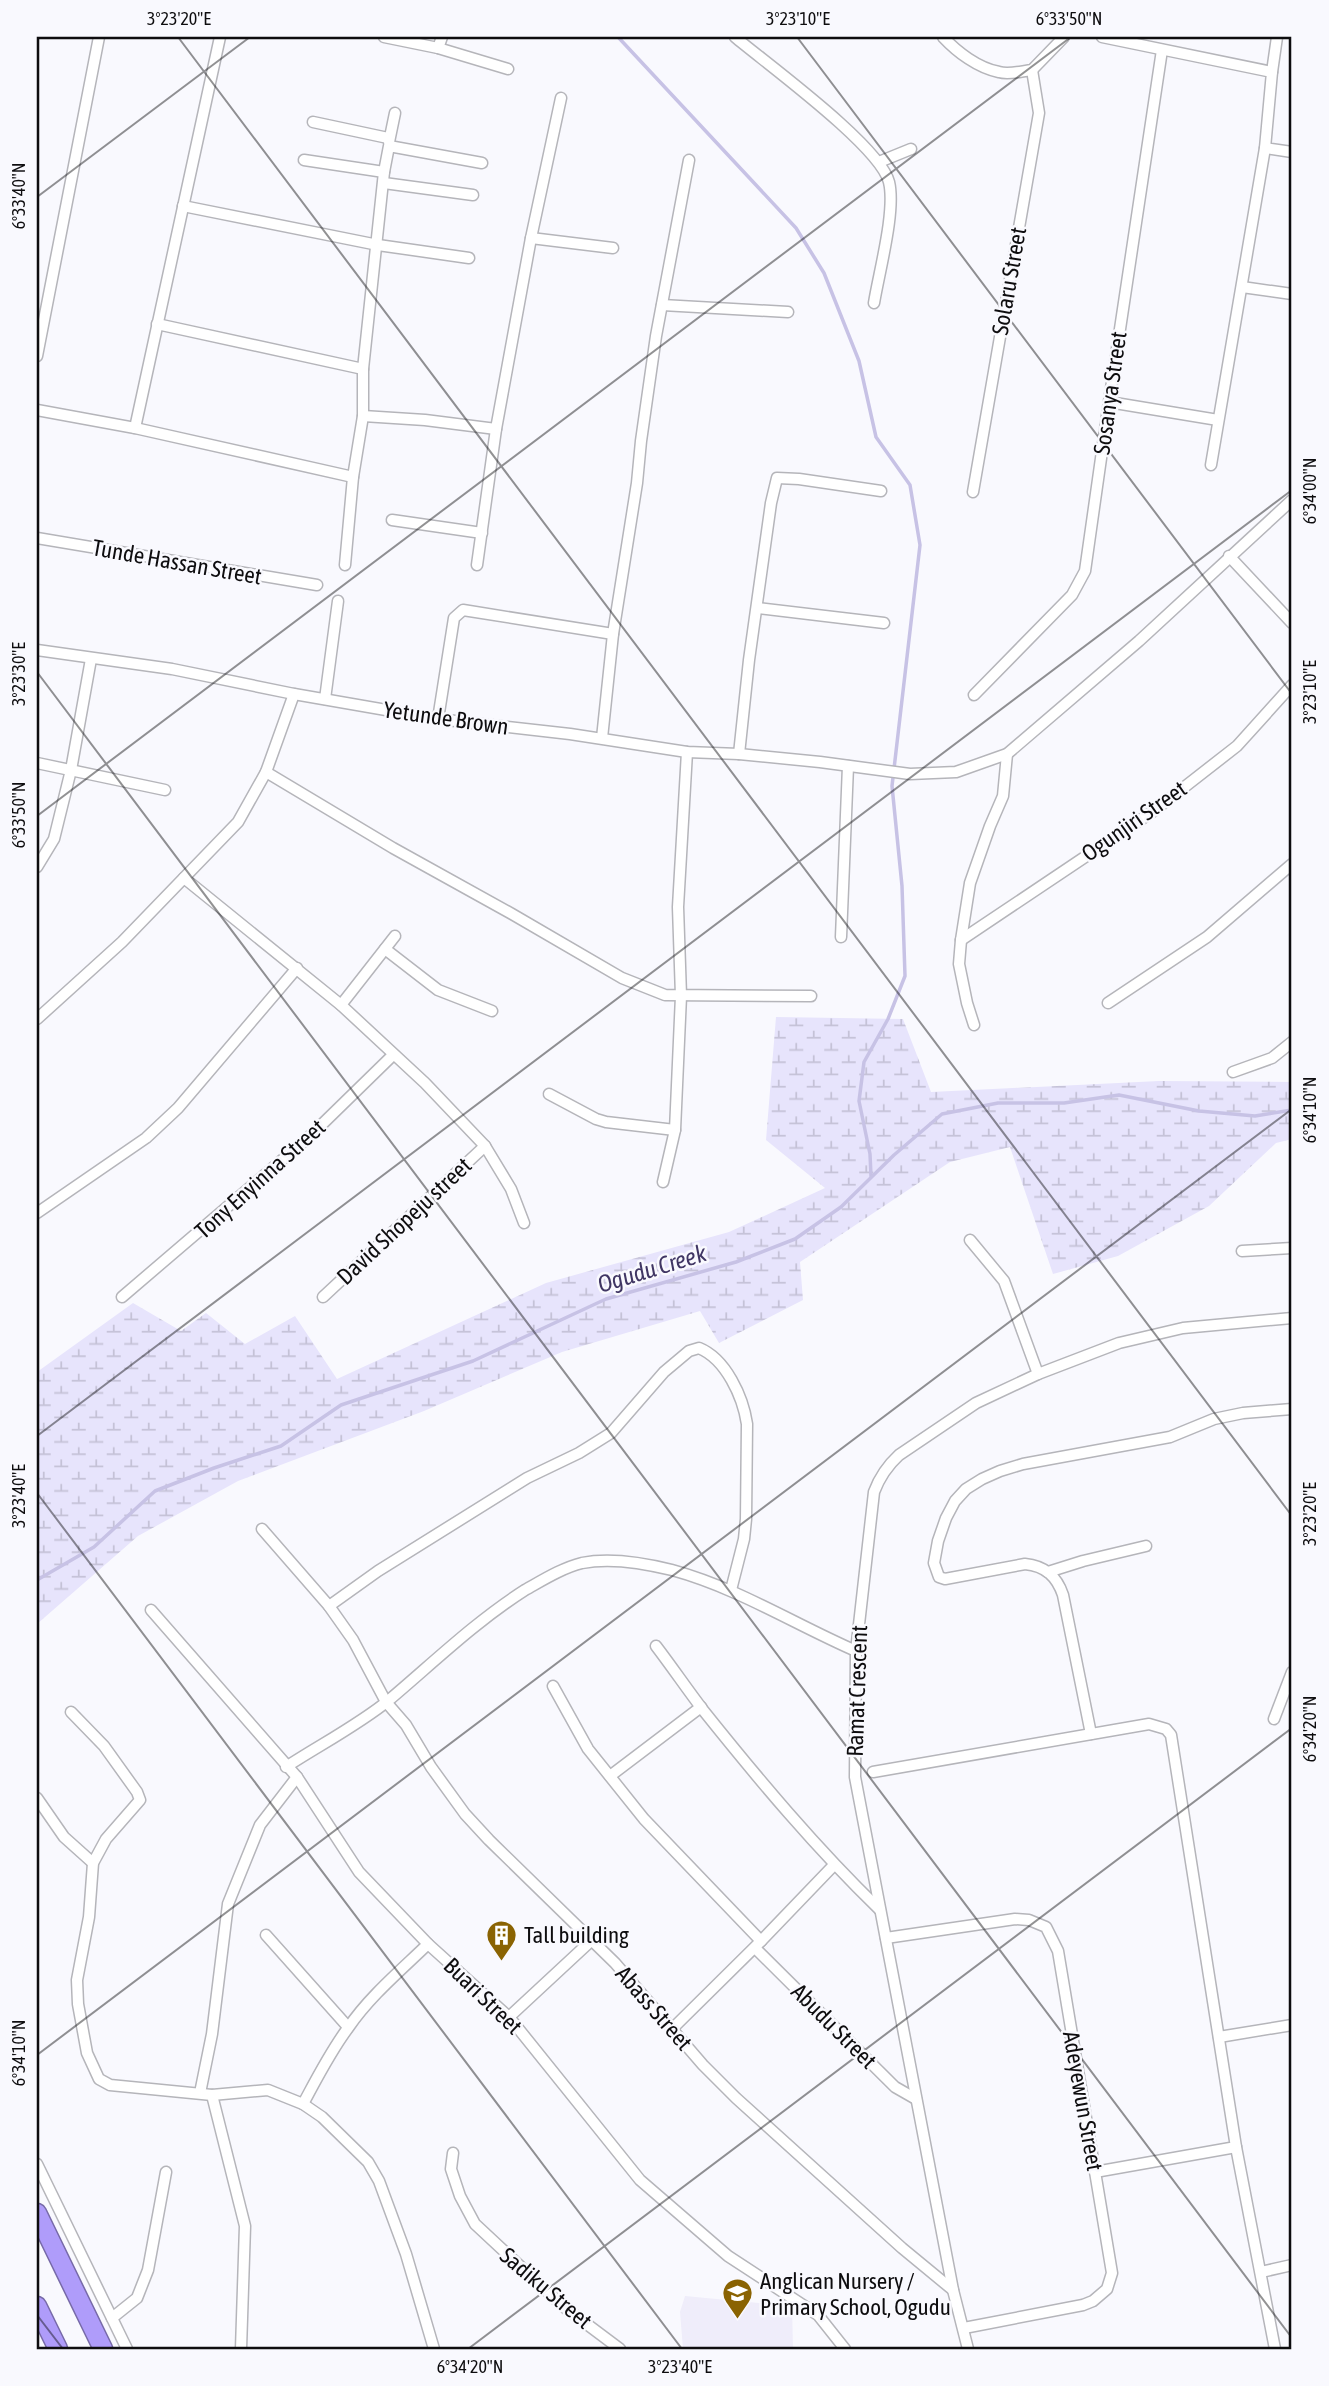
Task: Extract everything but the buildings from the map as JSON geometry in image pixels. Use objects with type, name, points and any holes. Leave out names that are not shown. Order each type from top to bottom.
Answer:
[{"type":"highway","points":[[37,2213],[103,2349]]},
{"type":"highway","points":[[37,2306],[58,2349]]},
{"type":"street","points":[[37,356],[99,37]]},
{"type":"street","points":[[135,428],[220,37]]},
{"type":"street","points":[[384,37],[438,48],[508,69]]},
{"type":"street","points":[[438,48],[442,37]]},
{"type":"street","points":[[735,37],[861,141],[879,162],[889,182],[890,211],[874,303]]},
{"type":"street","points":[[943,37],[951,46],[979,65],[1000,73],[1032,70],[1064,37]]},
{"type":"street","points":[[1102,37],[1272,72]]},
{"type":"street","points":[[1211,465],[1265,148],[1277,37]]},
{"type":"street","name":"Sosanya Street","points":[[974,695],[1072,595],[1085,571],[1162,50]]},
{"type":"street","name":"Solaru Street","points":[[973,492],[1039,113],[1032,70]]},
{"type":"street","points":[[477,565],[496,429],[531,238],[561,98]]},
{"type":"street","points":[[345,565],[353,477],[363,416],[363,369],[384,178],[395,113]]},
{"type":"street","points":[[313,122],[482,163]]},
{"type":"street","points":[[1265,148],[1292,152]]},
{"type":"street","points":[[879,162],[911,149]]},
{"type":"street","points":[[304,160],[473,195]]},
{"type":"street","points":[[602,738],[613,634],[641,441],[662,305],[689,160]]},
{"type":"street","points":[[183,206],[378,244],[469,258]]},
{"type":"street","points":[[531,238],[613,248]]},
{"type":"street","points":[[1242,287],[1292,294]]},
{"type":"street","points":[[662,305],[788,312]]},
{"type":"street","points":[[157,324],[363,369]]},
{"type":"street","points":[[1109,402],[1219,420]]},
{"type":"street","points":[[37,410],[135,428],[353,477]]},
{"type":"street","points":[[363,416],[425,419],[496,429]]},
{"type":"street","points":[[739,754],[749,660],[776,478],[881,491]]},
{"type":"street","points":[[974,1025],[959,964],[961,940],[970,883],[989,826],[1003,796],[1007,754],[1139,641],[1292,500]]},
{"type":"street","points":[[392,520],[482,533]]},
{"type":"street","name":"Tunde Hassan Street","points":[[37,538],[317,585]]},
{"type":"street","points":[[1229,556],[1292,623]]},
{"type":"street","points":[[325,699],[338,601]]},
{"type":"street","points":[[758,608],[884,624]]},
{"type":"street","points":[[438,719],[454,618],[463,610],[613,634]]},
{"type":"street","name":"Yetunde Brown","points":[[37,650],[172,668],[294,694],[438,719],[602,738],[687,752],[739,754],[910,774],[956,772],[1007,754]]},
{"type":"street","points":[[37,867],[54,839],[71,770],[92,659]]},
{"type":"street","name":"Ogunjiri Street","points":[[961,940],[1166,802],[1237,746],[1292,685]]},
{"type":"street","points":[[37,1019],[122,942],[238,822],[266,772],[294,694]]},
{"type":"street","points":[[663,1182],[675,1130],[681,996],[678,907],[687,752]]},
{"type":"street","points":[[37,763],[165,790]]},
{"type":"street","points":[[841,937],[853,767]]},
{"type":"street","points":[[266,772],[393,848],[622,978],[665,996],[811,996]]},
{"type":"street","points":[[1108,1003],[1207,937],[1292,864]]},
{"type":"street","points":[[184,878],[341,1005],[425,1083],[485,1146],[511,1189],[524,1223]]},
{"type":"street","points":[[341,1005],[395,936]]},
{"type":"street","points":[[385,949],[438,990],[492,1010]]},
{"type":"street","points":[[37,1213],[146,1138],[178,1108],[297,968]]},
{"type":"street","points":[[1233,1072],[1272,1058],[1292,1042]]},
{"type":"street","name":"Tony Enyinna Street","points":[[122,1297],[309,1137],[393,1055]]},
{"type":"street","points":[[549,1094],[606,1122],[675,1130]]},
{"type":"street","name":"David Shopeju street","points":[[323,1297],[485,1146]]},
{"type":"street","points":[[970,1240],[1004,1281],[1038,1374]]},
{"type":"street","points":[[1242,1251],[1292,1248]]},
{"type":"street","name":"Ramat Crescent","points":[[968,2349],[953,2290],[855,1777],[856,1651],[874,1492],[880,1476],[900,1455],[976,1403],[1038,1374],[1119,1343],[1150,1335],[1183,1328],[1292,1318]]},
{"type":"street","points":[[329,1606],[527,1478],[579,1453],[611,1433],[664,1372],[689,1351],[699,1348],[717,1358],[745,1408],[746,1519],[744,1539],[731,1590]]},
{"type":"street","points":[[1091,1734],[1059,1584],[1048,1572],[1036,1565],[1025,1564],[945,1579],[939,1577],[934,1563],[946,1518],[966,1489],[1000,1471],[1023,1464],[1170,1437],[1214,1419],[1243,1413],[1292,1409]]},
{"type":"street","name":"Abass Street","points":[[262,1529],[329,1606],[353,1640],[386,1702],[406,1725],[431,1767],[465,1814],[593,1939],[703,2065],[736,2098],[902,2248],[953,2290]]},
{"type":"street","points":[[1048,1572],[1146,1546]]},
{"type":"street","points":[[286,1767],[386,1702],[480,1621],[535,1584],[581,1563],[606,1560],[669,1569],[731,1590],[856,1651]]},
{"type":"street","name":"Buari Street","points":[[151,1610],[297,1777],[359,1872],[428,1944],[509,2017],[640,2180],[728,2256],[818,2315],[845,2349]]},
{"type":"street","points":[[656,1646],[701,1707],[834,1865],[880,1910]]},
{"type":"street","points":[[1274,1719],[1292,1672]]},
{"type":"street","name":"Abudu Street","points":[[553,1686],[588,1749],[644,1819],[758,1945],[895,2087],[916,2099]]},
{"type":"street","points":[[610,1776],[701,1707]]},
{"type":"street","points":[[71,1712],[104,1746],[137,1791],[140,1800],[106,1839],[93,1863],[89,1916],[77,1980],[81,2028],[93,2071],[99,2079],[110,2085],[212,2095],[268,2090],[303,2104],[322,2118],[368,2162],[379,2181],[406,2254],[434,2349]]},
{"type":"street","points":[[873,1772],[1149,1724],[1166,1729],[1171,1735],[1236,2147],[1275,2349]]},
{"type":"street","points":[[200,2093],[212,2034],[228,1904],[260,1825],[297,1777]]},
{"type":"street","points":[[37,1798],[64,1837],[93,1863]]},
{"type":"street","points":[[672,2029],[758,1945],[834,1865]]},
{"type":"street","name":"Adeyewun Street","points":[[886,1938],[1015,1919],[1029,1920],[1046,1927],[1058,1951],[1112,2273],[1107,2289],[1093,2301],[1083,2305],[964,2328]]},
{"type":"street","points":[[266,1935],[348,2027]]},
{"type":"street","points":[[509,2017],[593,1939]]},
{"type":"street","points":[[303,2104],[322,2067],[348,2027],[379,1990],[428,1944]]},
{"type":"street","points":[[1219,2038],[1292,2025]]},
{"type":"street","points":[[212,2095],[245,2225],[246,2271],[241,2349]]},
{"type":"street","points":[[1095,2172],[1236,2147]]},
{"type":"street","name":"Sadiku Street","points":[[453,2153],[451,2169],[460,2196],[475,2224],[564,2307],[620,2349]]},
{"type":"street","points":[[37,2164],[127,2349]]},
{"type":"street","points":[[112,2318],[137,2298],[148,2270],[166,2172]]},
{"type":"street","points":[[1261,2272],[1292,2265]]},
{"type":"shaded area","name":"Anglican Nursery / Primary School, Ogudu","points":[[685,2296],[792,2306],[793,2349],[683,2349],[680,2312]]},
{"type":"green space","points":[[776,1017],[903,1019],[931,1092],[1159,1081],[1292,1082],[1292,1139],[1276,1143],[1209,1206],[1118,1256],[1053,1274],[1010,1147],[950,1162],[800,1262],[803,1300],[719,1343],[700,1311],[562,1352],[424,1411],[238,1481],[138,1536],[37,1624],[37,1372],[133,1303],[181,1331],[206,1313],[245,1344],[295,1316],[337,1379],[546,1283],[729,1232],[825,1188],[766,1140]]},
{"type":"waterway","points":[[618,37],[796,228],[824,273],[859,361],[876,437],[910,485],[920,545],[892,786],[902,886],[905,976],[888,1019],[864,1062],[859,1101],[870,1154],[871,1176]]},
{"type":"waterway","name":"Ogudu Creek","points":[[37,1580],[94,1547],[155,1491],[281,1446],[341,1405],[473,1361],[606,1299],[736,1262],[795,1239],[841,1207],[894,1155],[942,1114],[998,1103],[1064,1103],[1119,1095],[1199,1111],[1255,1116],[1292,1110]]},
{"type":"place","name":"Tall building","points":[[501,1962]]},
{"type":"place","name":"Anglican Nursery / Primary School, Ogudu","points":[[737,2321]]}]
